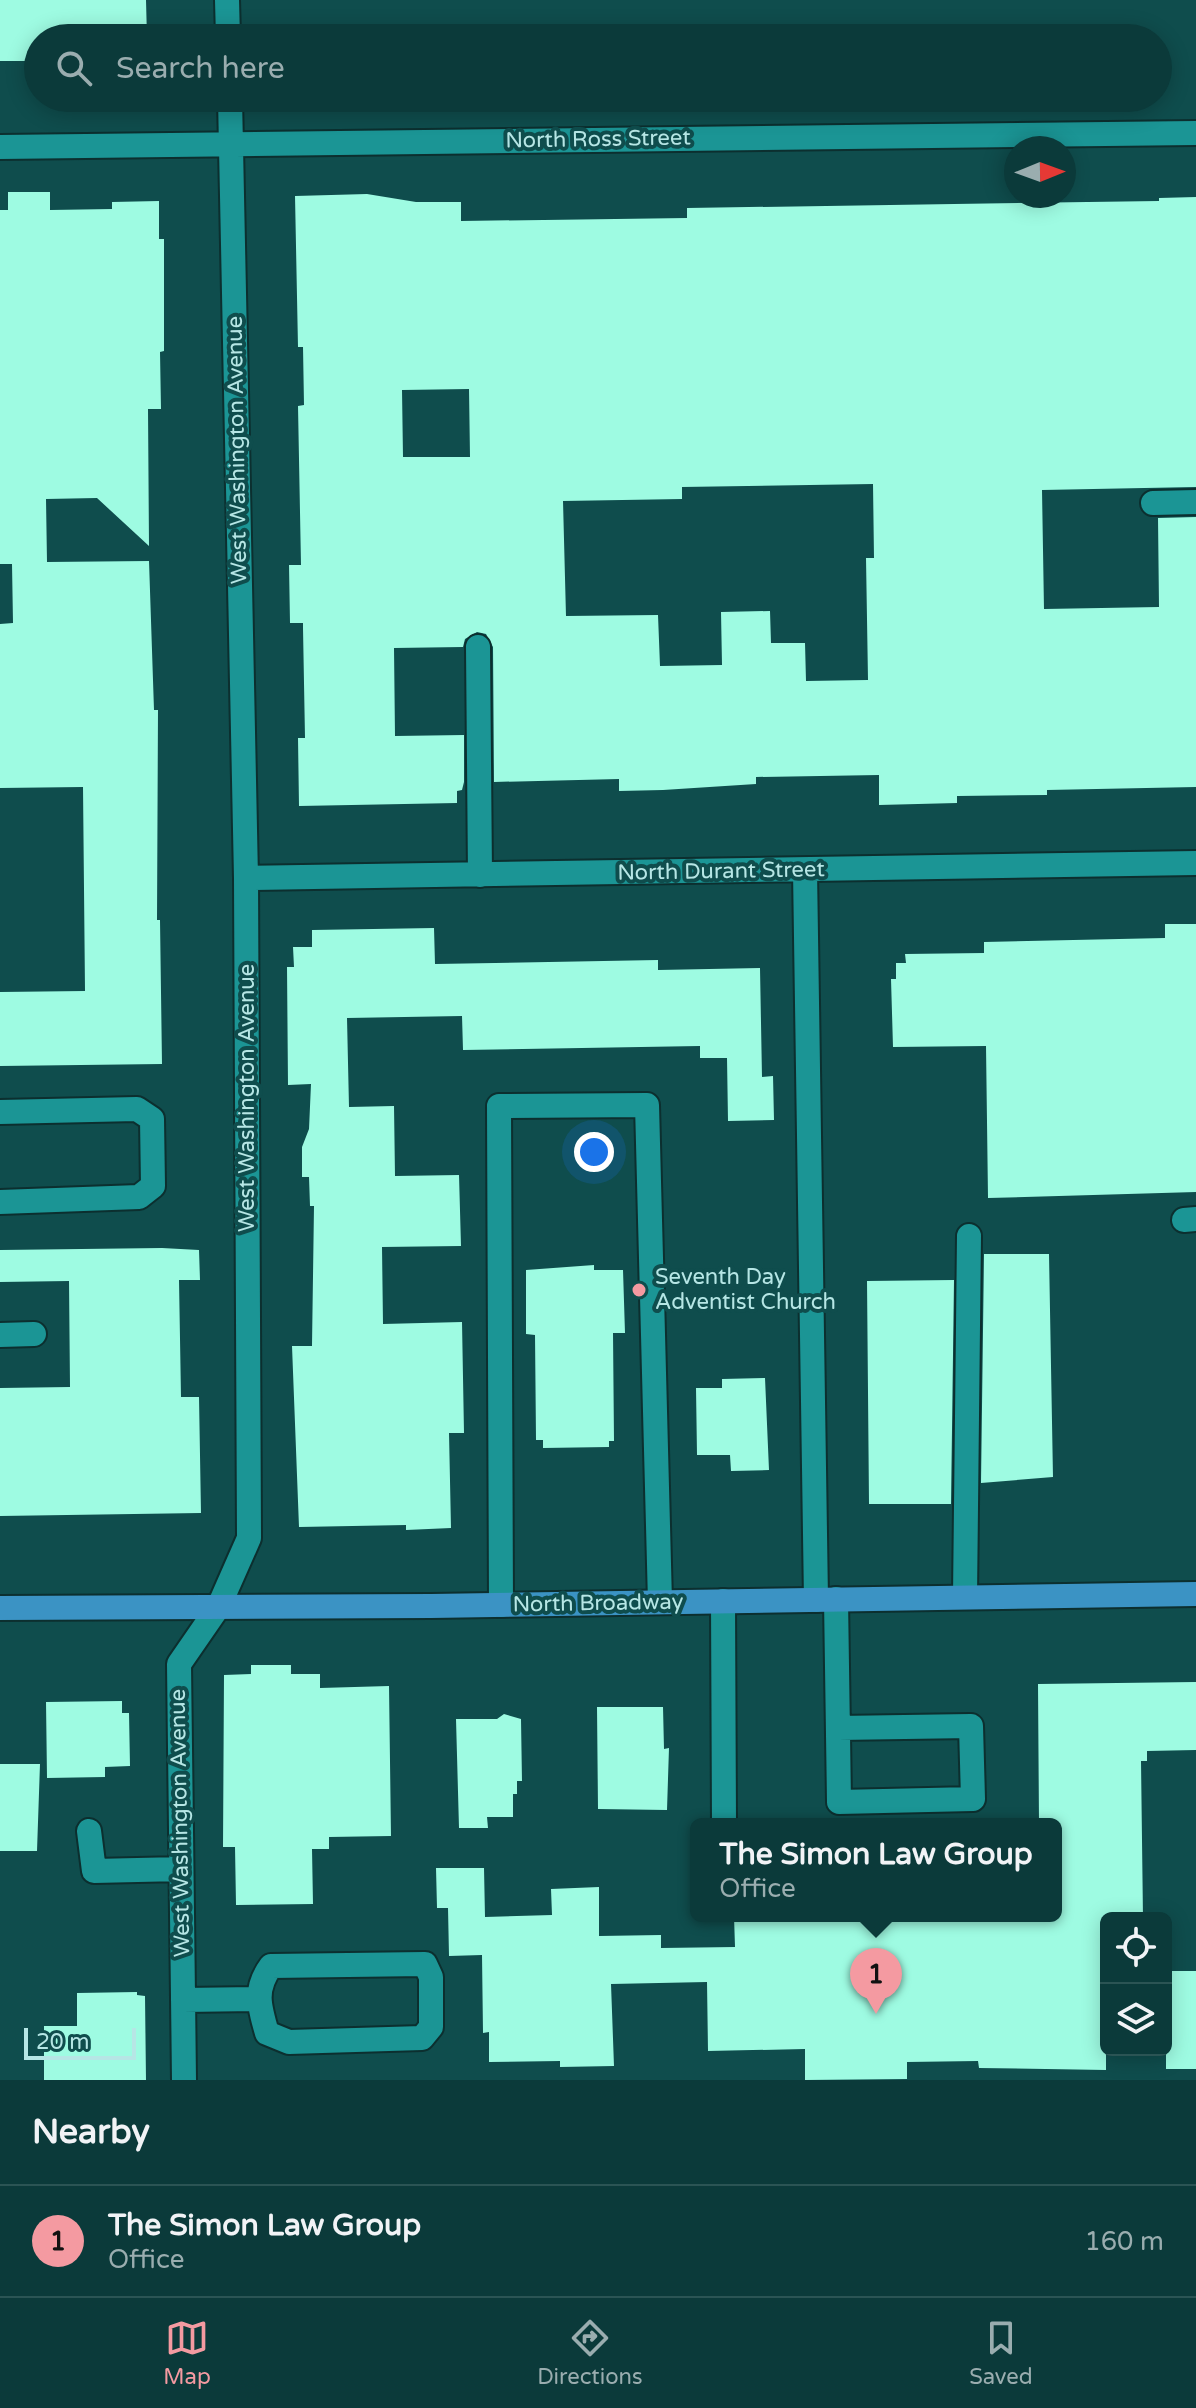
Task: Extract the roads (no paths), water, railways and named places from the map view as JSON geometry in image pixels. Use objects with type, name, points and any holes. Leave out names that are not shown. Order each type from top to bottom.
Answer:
[{"type":"main road","name":"North Broadway","points":[[0,1608],[501,1605],[1196,1594]]},
{"type":"street","points":[[227,0],[228,24]]},
{"type":"street","name":"West Washington Avenue","points":[[184,2080],[179,1664],[219,1606],[249,1538],[246,878],[230,112]]},
{"type":"street","name":"North Ross Street","points":[[0,147],[1196,133]]},
{"type":"street","points":[[1153,503],[1196,502]]},
{"type":"street","points":[[478,647],[480,875]]},
{"type":"street","name":"North Durant Street","points":[[246,878],[1196,863]]},
{"type":"street","points":[[805,870],[826,1600],[838,1728],[839,1802],[973,1799],[971,1726],[838,1728]]},
{"type":"street","points":[[501,1605],[499,1106],[647,1105],[660,1602]]},
{"type":"street","points":[[0,1112],[137,1109],[152,1119],[153,1186],[139,1197],[0,1202]]},
{"type":"street","points":[[965,1597],[969,1236]]},
{"type":"street","points":[[0,1335],[34,1334]]},
{"type":"street","points":[[723,1601],[724,1818]]},
{"type":"street","points":[[89,1831],[94,1871],[181,1869]]},
{"type":"street","points":[[425,1964],[431,1977],[431,2027],[422,2038],[289,2042],[267,2033],[257,1999],[262,1978],[271,1966],[425,1964]]},
{"type":"street","points":[[183,2000],[257,1999]]},
{"type":"place","name":"Seventh Day Adventist Church","points":[[639,1290]]},
{"type":"place","name":"The Simon Law Group","points":[[876,2014]]}]
